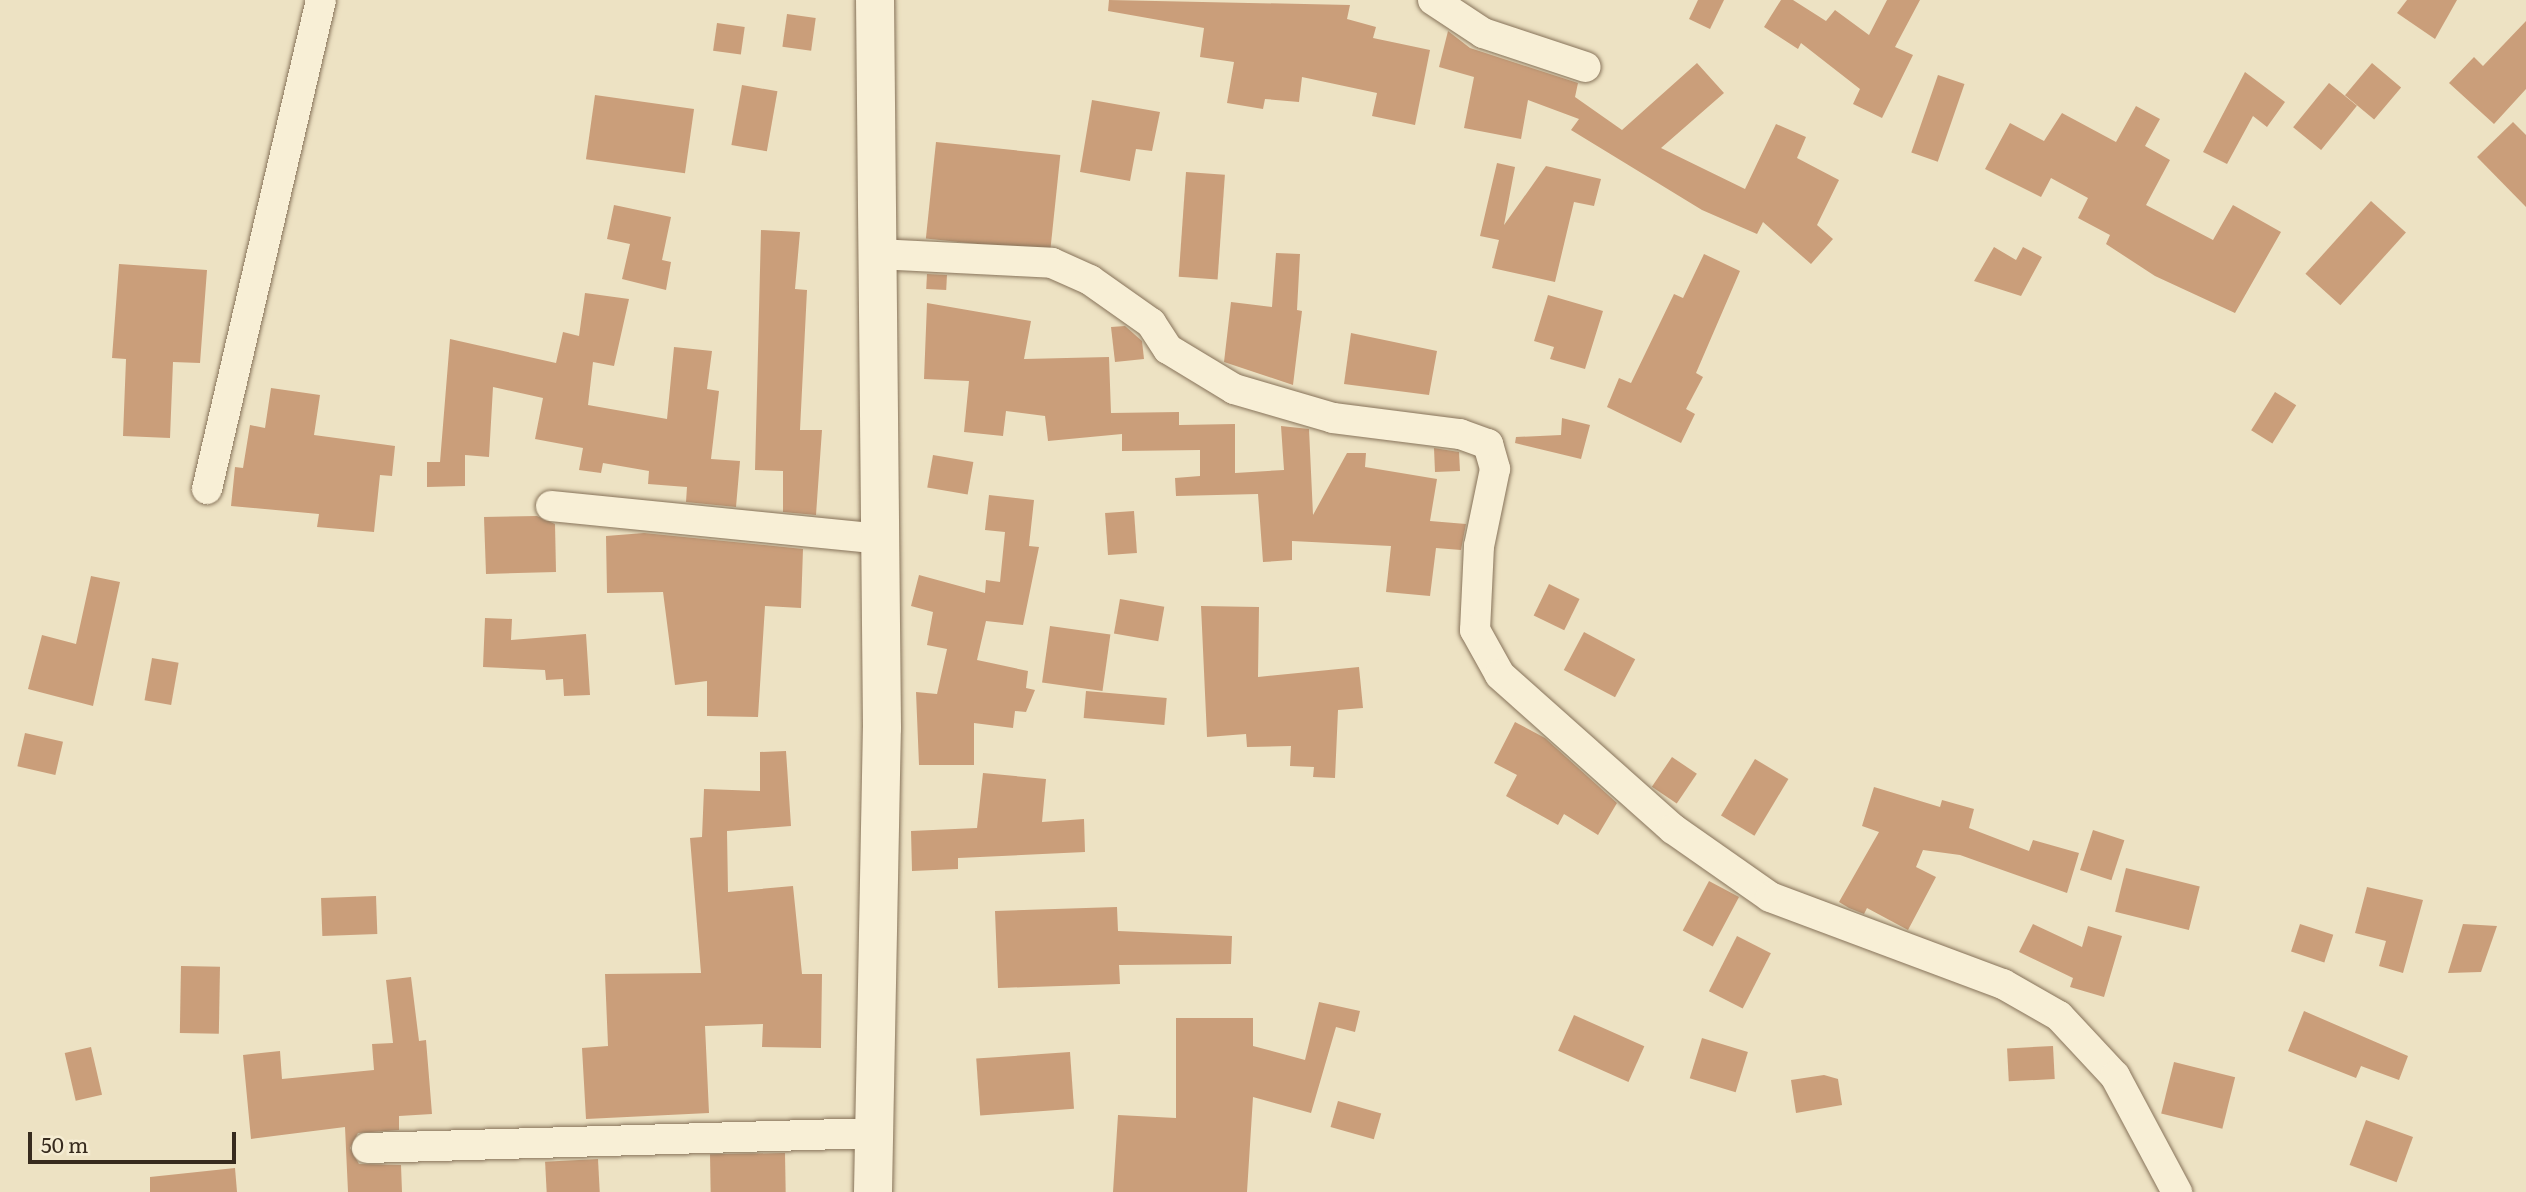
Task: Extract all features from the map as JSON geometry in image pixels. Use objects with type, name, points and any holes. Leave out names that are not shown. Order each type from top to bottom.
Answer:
[{"type":"main road","points":[[873,1192],[876,1133],[880,539],[875,0]]},
{"type":"street","points":[[207,489],[321,0]]},
{"type":"street","points":[[1433,0],[1483,33],[1586,67]]},
{"type":"street","points":[[877,254],[1052,264],[1090,280],[1151,323],[1167,349],[1234,389],[1333,418],[1460,434],[1488,444],[1495,469],[1479,546],[1475,630],[1500,675],[1673,829],[1770,897],[2003,984],[2059,1016],[2115,1076],[2177,1192]]},
{"type":"street","points":[[551,506],[880,539]]},
{"type":"street","points":[[367,1148],[876,1133]]},
{"type":"building","points":[[1109,0],[1350,5],[1347,19],[1376,27],[1373,38],[1430,50],[1415,125],[1372,116],[1377,93],[1302,77],[1299,102],[1265,99],[1263,109],[1227,103],[1234,62],[1200,57],[1204,28],[1108,11]]},
{"type":"building","points":[[1698,0],[1724,0],[1710,29],[1689,19]]},
{"type":"building","points":[[1781,0],[1793,0],[1826,21],[1835,10],[1869,35],[1887,0],[1920,0],[1895,47],[1913,55],[1882,118],[1853,104],[1860,89],[1801,43],[1798,49],[1764,27]]},
{"type":"building","points":[[2407,0],[2457,0],[2435,39],[2397,13]]},
{"type":"building","points":[[787,14],[816,18],[811,51],[782,47]]},
{"type":"building","points":[[2526,21],[2526,89],[2494,124],[2449,83],[2474,57],[2483,66]]},
{"type":"building","points":[[717,23],[745,27],[741,55],[713,51]]},
{"type":"building","points":[[1448,31],[1470,48],[1578,83],[1575,97],[1622,130],[1697,63],[1724,93],[1661,148],[1745,189],[1776,124],[1806,137],[1797,158],[1839,180],[1817,225],[1833,239],[1811,264],[1763,222],[1757,234],[1702,210],[1571,130],[1579,119],[1528,100],[1521,139],[1464,128],[1474,77],[1439,67]]},
{"type":"building","points":[[2372,63],[2401,87],[2374,120],[2345,95]]},
{"type":"building","points":[[2245,72],[2285,102],[2267,127],[2253,116],[2227,164],[2203,152]]},
{"type":"building","points":[[1938,75],[1964,84],[1938,162],[1911,153]]},
{"type":"building","points":[[2329,83],[2357,106],[2321,150],[2293,127]]},
{"type":"building","points":[[742,85],[777,91],[767,151],[731,145]]},
{"type":"building","points":[[595,95],[694,109],[685,173],[586,159]]},
{"type":"building","points":[[1092,100],[1160,112],[1152,151],[1136,149],[1130,181],[1080,172]]},
{"type":"building","points":[[2136,106],[2160,119],[2145,146],[2170,160],[2146,205],[2213,240],[2233,205],[2281,232],[2235,313],[2155,276],[2106,244],[2110,235],[2078,218],[2088,198],[2051,178],[2041,197],[1985,169],[2010,123],[2044,141],[2062,113],[2116,142]]},
{"type":"building","points":[[2513,122],[2526,135],[2526,207],[2477,157]]},
{"type":"building","points":[[936,142],[1060,155],[1050,252],[926,238]]},
{"type":"building","points":[[1497,163],[1515,167],[1504,225],[1546,166],[1601,179],[1594,206],[1574,202],[1555,282],[1492,268],[1499,240],[1480,236]]},
{"type":"building","points":[[1186,172],[1225,175],[1218,279],[1179,277]]},
{"type":"building","points":[[2371,201],[2406,232],[2340,305],[2305,274]]},
{"type":"building","points":[[614,205],[671,217],[662,260],[671,262],[666,290],[622,279],[630,244],[607,239]]},
{"type":"building","points":[[761,230],[800,232],[795,289],[807,290],[800,430],[822,430],[816,515],[783,512],[783,471],[755,470]]},
{"type":"building","points":[[1994,247],[2016,260],[2023,247],[2042,257],[2021,296],[1974,281]]},
{"type":"building","points":[[1276,253],[1300,254],[1297,310],[1302,311],[1293,385],[1224,362],[1231,302],[1272,307]]},
{"type":"building","points":[[1704,254],[1740,271],[1696,373],[1703,377],[1686,409],[1695,414],[1681,443],[1607,407],[1619,378],[1631,383],[1674,294],[1683,298]]},
{"type":"building","points":[[119,264],[207,270],[200,363],[173,362],[170,438],[123,436],[126,359],[112,358]]},
{"type":"building","points":[[927,274],[947,275],[946,290],[926,289]]},
{"type":"building","points":[[585,293],[629,299],[614,366],[593,362],[588,405],[667,419],[674,347],[712,351],[707,389],[719,391],[711,459],[740,461],[736,507],[686,502],[687,487],[648,484],[649,471],[603,463],[601,473],[579,470],[583,448],[535,439],[543,398],[493,387],[489,457],[465,455],[465,486],[427,487],[427,462],[440,462],[450,339],[556,363],[563,332],[579,336]]},
{"type":"building","points":[[1548,295],[1603,311],[1585,369],[1550,359],[1554,347],[1534,341]]},
{"type":"building","points":[[927,303],[1031,321],[1024,359],[1109,357],[1111,413],[1179,412],[1179,425],[1235,424],[1235,473],[1284,470],[1281,426],[1309,429],[1313,515],[1347,453],[1366,453],[1365,467],[1437,479],[1430,521],[1466,524],[1461,550],[1436,548],[1430,596],[1386,592],[1391,546],[1292,541],[1292,560],[1263,562],[1258,494],[1176,496],[1175,478],[1200,476],[1200,450],[1122,451],[1122,434],[1048,441],[1045,416],[1006,411],[1003,436],[964,432],[969,381],[924,379]]},
{"type":"building","points":[[1125,326],[1142,341],[1144,359],[1115,362],[1111,327]]},
{"type":"building","points":[[1351,333],[1437,351],[1429,395],[1344,384]]},
{"type":"building","points":[[271,388],[320,395],[314,435],[395,446],[392,476],[380,475],[374,532],[317,527],[319,514],[231,506],[235,467],[243,468],[250,425],[265,428]]},
{"type":"building","points":[[2275,392],[2296,405],[2272,443],[2251,430]]},
{"type":"building","points":[[1562,418],[1590,425],[1581,459],[1515,443],[1516,437],[1561,435]]},
{"type":"building","points":[[1434,448],[1459,452],[1460,471],[1435,472]]},
{"type":"building","points":[[933,455],[973,462],[968,495],[927,487]]},
{"type":"building","points":[[989,495],[1034,500],[1029,546],[1039,547],[1023,625],[986,621],[977,660],[1028,671],[1026,688],[1035,690],[1026,712],[1015,711],[1013,728],[974,723],[974,765],[919,765],[916,692],[937,694],[947,649],[927,645],[933,612],[911,606],[919,575],[985,593],[986,580],[1000,582],[1005,532],[985,530]]},
{"type":"building","points":[[1134,511],[1137,553],[1108,555],[1105,513]]},
{"type":"building","points":[[537,516],[555,524],[556,572],[486,574],[484,517]]},
{"type":"building","points":[[644,533],[803,549],[801,608],[765,606],[758,717],[707,716],[707,681],[675,685],[663,592],[607,593],[606,536]]},
{"type":"building","points":[[91,576],[120,582],[93,706],[28,689],[42,635],[76,644]]},
{"type":"building","points":[[1549,584],[1580,599],[1564,630],[1534,615]]},
{"type":"building","points":[[1120,599],[1164,607],[1158,641],[1114,633]]},
{"type":"building","points":[[1201,606],[1259,607],[1258,677],[1359,667],[1363,708],[1338,710],[1335,778],[1313,777],[1314,767],[1290,766],[1291,746],[1247,747],[1246,734],[1207,737]]},
{"type":"building","points":[[485,618],[512,619],[511,640],[586,634],[590,695],[564,696],[563,679],[546,680],[545,670],[483,667]]},
{"type":"building","points":[[1050,626],[1110,634],[1102,691],[1042,682]]},
{"type":"building","points":[[1584,632],[1635,659],[1615,697],[1564,670]]},
{"type":"building","points":[[152,658],[179,663],[171,705],[145,700]]},
{"type":"building","points":[[1086,691],[1167,698],[1164,725],[1084,718]]},
{"type":"building","points":[[1515,722],[1545,738],[1617,803],[1598,835],[1564,814],[1558,825],[1506,796],[1517,775],[1494,763]]},
{"type":"building","points":[[25,733],[63,742],[55,775],[17,766]]},
{"type":"building","points":[[786,751],[791,826],[727,831],[728,892],[793,886],[802,974],[822,974],[821,1048],[762,1047],[763,1024],[705,1026],[709,1113],[586,1119],[582,1048],[608,1046],[605,974],[701,973],[690,838],[702,837],[704,789],[760,791],[760,752]]},
{"type":"building","points":[[1672,757],[1697,774],[1677,804],[1652,787]]},
{"type":"building","points":[[1755,759],[1788,779],[1754,836],[1721,816]]},
{"type":"building","points":[[983,773],[1046,779],[1042,822],[1084,819],[1085,852],[958,858],[958,869],[912,871],[911,831],[977,828]]},
{"type":"building","points":[[1874,787],[1940,807],[1942,800],[1974,809],[1969,828],[2029,851],[2033,840],[2079,853],[2067,893],[1960,855],[1923,850],[1916,867],[1936,877],[1908,930],[1867,908],[1864,914],[1849,908],[1839,902],[1879,832],[1862,826]]},
{"type":"building","points":[[2093,830],[2124,840],[2111,880],[2080,870]]},
{"type":"building","points":[[2126,868],[2200,886],[2189,930],[2115,912]]},
{"type":"building","points":[[1709,881],[1739,897],[1713,946],[1683,930]]},
{"type":"building","points":[[2367,887],[2423,900],[2403,973],[2379,966],[2386,941],[2355,933]]},
{"type":"building","points":[[376,896],[377,934],[322,936],[321,898]]},
{"type":"building","points":[[1117,907],[1118,931],[1232,936],[1231,964],[1119,965],[1120,984],[998,988],[995,911]]},
{"type":"building","points":[[2033,924],[2082,947],[2088,926],[2122,936],[2104,997],[2070,987],[2073,978],[2019,952]]},
{"type":"building","points":[[2300,924],[2333,935],[2324,962],[2291,952]]},
{"type":"building","points":[[2463,924],[2497,926],[2481,972],[2448,973]]},
{"type":"building","points":[[1737,936],[1771,953],[1743,1008],[1709,991]]},
{"type":"building","points":[[181,966],[220,967],[219,1034],[180,1033]]},
{"type":"building","points":[[411,977],[419,1041],[426,1040],[432,1114],[399,1116],[399,1130],[358,1133],[350,1148],[359,1164],[401,1165],[402,1192],[348,1192],[345,1127],[251,1139],[243,1055],[280,1051],[282,1079],[374,1070],[372,1044],[393,1043],[386,980]]},
{"type":"building","points":[[1319,1002],[1360,1011],[1355,1032],[1336,1027],[1311,1113],[1253,1097],[1247,1192],[1113,1192],[1118,1115],[1176,1118],[1176,1018],[1253,1018],[1253,1046],[1305,1060]]},
{"type":"building","points":[[2304,1011],[2408,1056],[2399,1080],[2361,1066],[2356,1078],[2288,1051]]},
{"type":"building","points":[[1574,1015],[1644,1046],[1628,1082],[1558,1051]]},
{"type":"building","points":[[1702,1038],[1748,1052],[1736,1092],[1690,1078]]},
{"type":"building","points":[[2053,1046],[2055,1079],[2009,1081],[2007,1048]]},
{"type":"building","points":[[91,1047],[102,1095],[76,1101],[65,1053]]},
{"type":"building","points":[[1070,1052],[1074,1109],[980,1115],[976,1059]]},
{"type":"building","points":[[2174,1062],[2235,1077],[2222,1129],[2161,1113]]},
{"type":"building","points":[[1824,1075],[1838,1079],[1842,1105],[1796,1113],[1791,1080]]},
{"type":"building","points":[[1338,1101],[1381,1113],[1374,1139],[1331,1127]]},
{"type":"building","points":[[2366,1120],[2413,1137],[2397,1182],[2350,1165]]},
{"type":"building","points":[[785,1153],[786,1192],[711,1192],[710,1154]]},
{"type":"building","points":[[598,1159],[600,1192],[547,1192],[545,1162]]},
{"type":"building","points":[[235,1168],[237,1192],[150,1192],[150,1177]]}]
